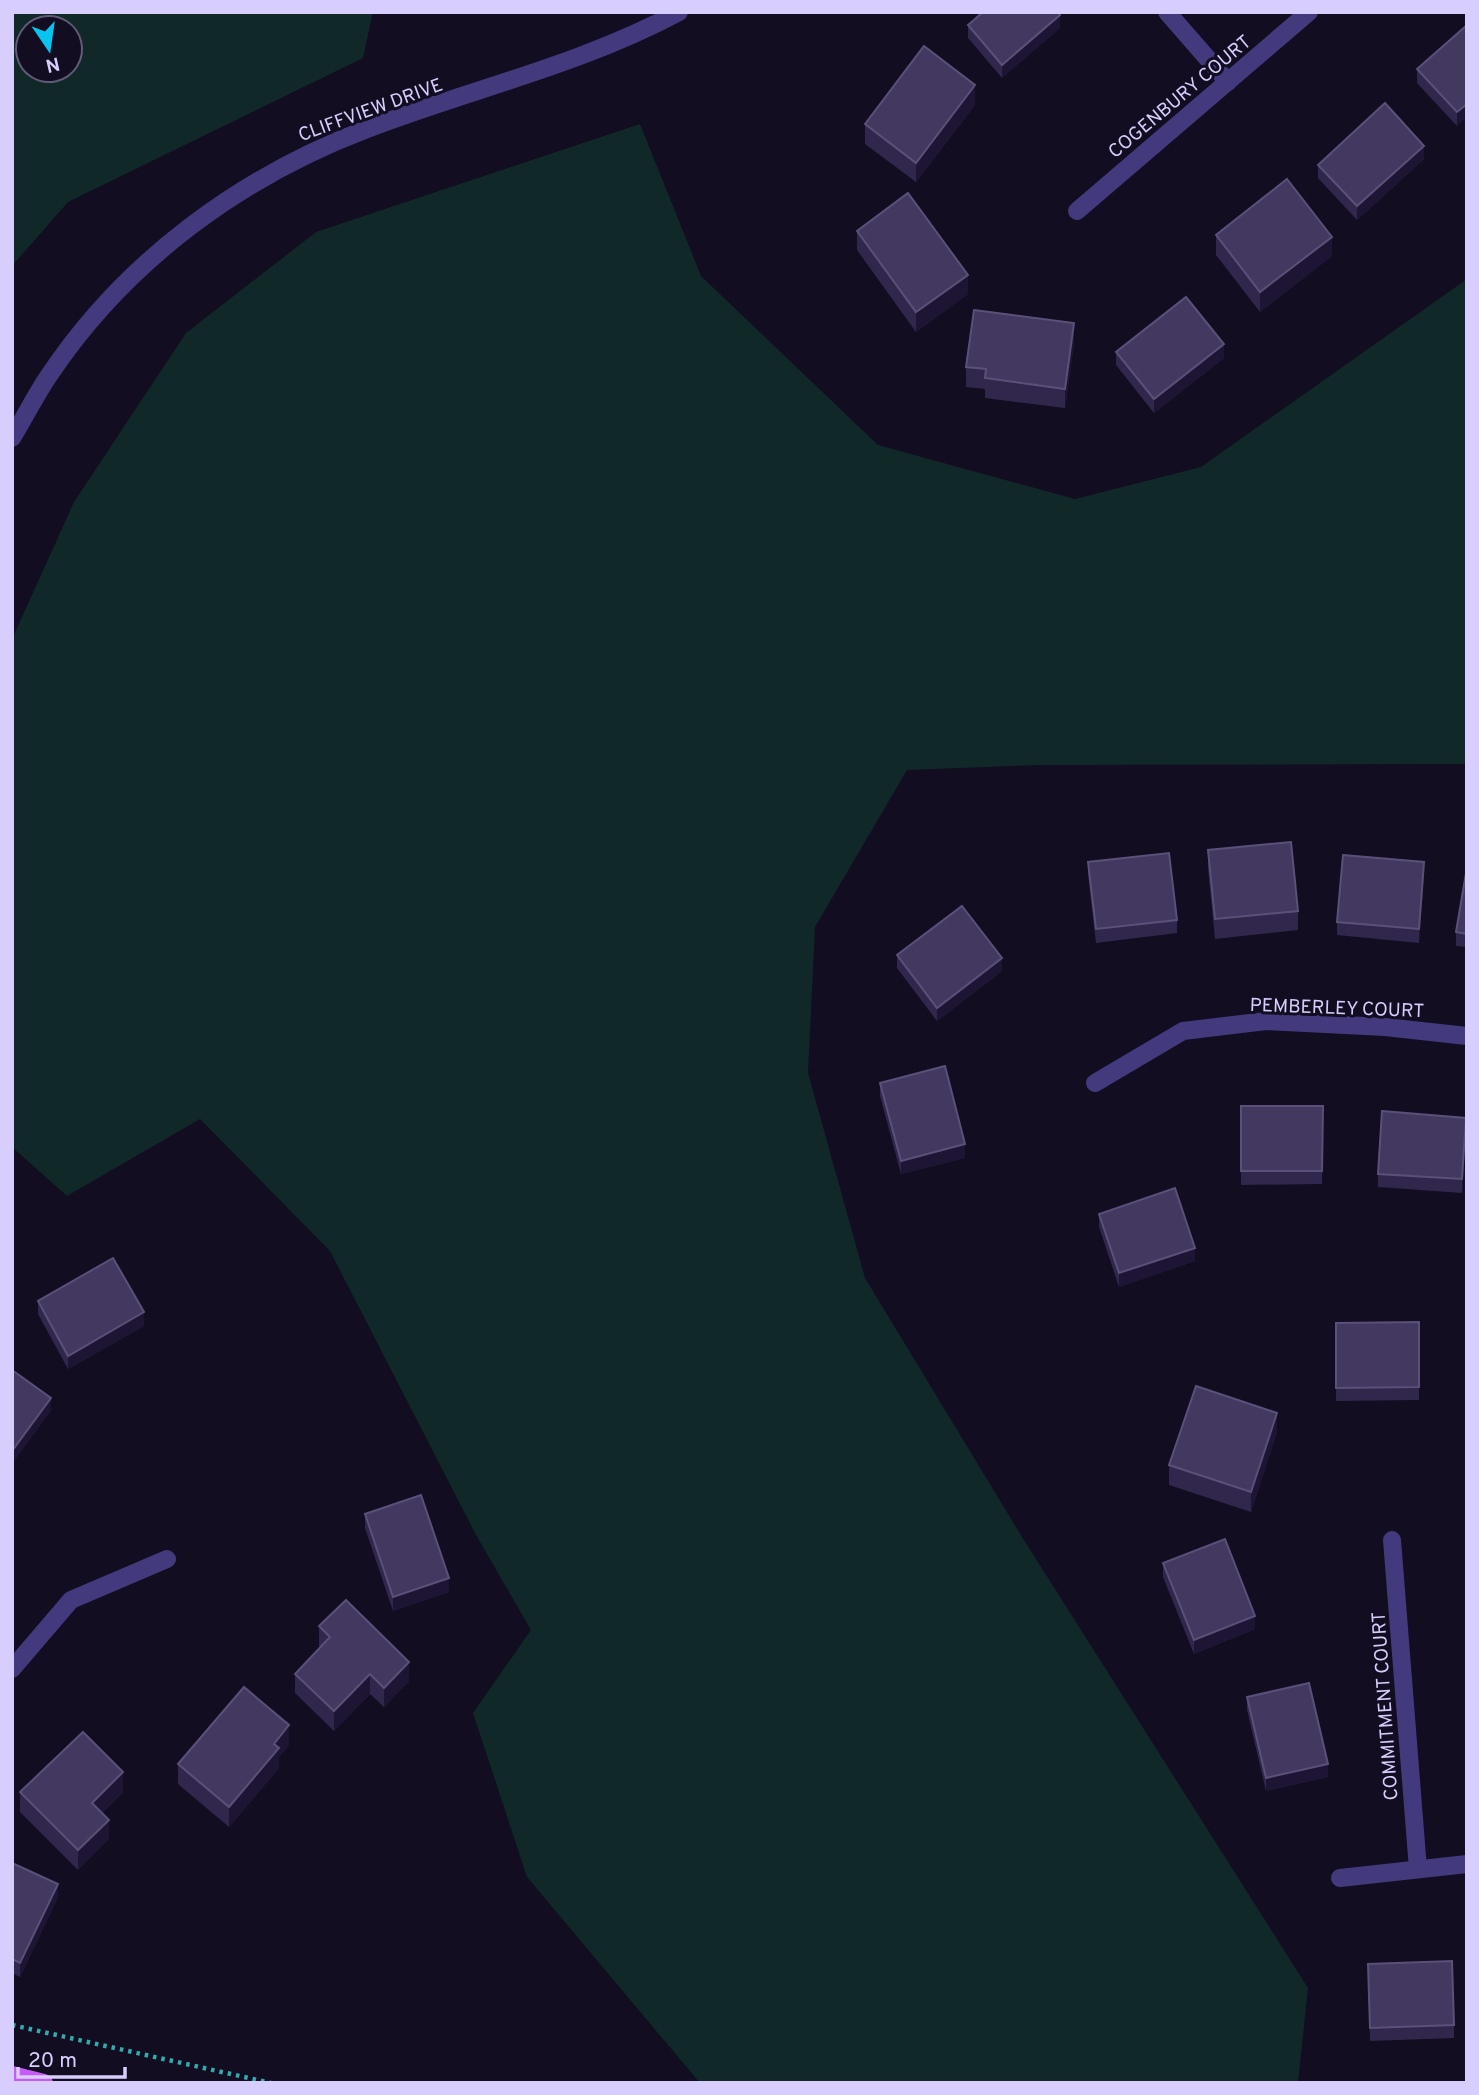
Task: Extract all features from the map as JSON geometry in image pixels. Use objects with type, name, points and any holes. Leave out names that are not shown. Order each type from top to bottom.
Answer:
[{"type":"main road","points":[[12,2075],[44,2083]]},
{"type":"street","name":"CLIFFVIEW DRIVE","points":[[12,438],[50,374],[111,298],[145,263],[202,216],[263,177],[315,149],[369,128],[580,58],[679,12]]},
{"type":"street","points":[[1167,12],[1228,82]]},
{"type":"street","name":"COGENBURY COURT","points":[[1077,211],[1309,12]]},
{"type":"street","name":"PEMBERLEY COURT","points":[[1095,1083],[1183,1031],[1266,1021],[1385,1027],[1467,1036]]},
{"type":"street","name":"COMMITMENT COURT","points":[[1392,1540],[1418,1869]]},
{"type":"street","points":[[12,1670],[71,1600],[167,1559]]},
{"type":"street","points":[[1340,1878],[1467,1864]]},
{"type":"path","points":[[12,2025],[271,2083]]},
{"type":"green space","points":[[12,12],[373,12],[363,58],[68,202],[12,266]]},
{"type":"green space","points":[[640,124],[701,276],[878,445],[1075,499],[1201,467],[1467,279],[1467,764],[1039,765],[907,770],[815,927],[808,1073],[865,1278],[1022,1537],[1308,1988],[1298,2083],[700,2083],[527,1877],[473,1713],[531,1630],[475,1533],[330,1251],[200,1119],[67,1196],[12,1147],[12,639],[74,502],[186,333],[316,232]]},
{"type":"building","points":[[983,12],[1058,12],[1060,15],[1002,65],[968,25]]},
{"type":"building","points":[[1467,25],[1467,104],[1457,112],[1417,69]]},
{"type":"building","points":[[924,46],[975,85],[916,163],[865,124]]},
{"type":"building","points":[[1385,103],[1424,146],[1357,206],[1318,165]]},
{"type":"building","points":[[1287,179],[1332,237],[1260,292],[1216,235]]},
{"type":"building","points":[[908,193],[968,275],[916,312],[857,231]]},
{"type":"building","points":[[1186,297],[1224,344],[1154,399],[1116,352]]},
{"type":"building","points":[[974,310],[1074,323],[1065,389],[985,378],[986,369],[966,367]]},
{"type":"building","points":[[1291,842],[1298,911],[1215,919],[1208,850]]},
{"type":"building","points":[[1169,853],[1177,920],[1096,929],[1088,862]]},
{"type":"building","points":[[1343,855],[1424,862],[1419,929],[1337,922]]},
{"type":"building","points":[[1467,867],[1467,934],[1456,932]]},
{"type":"building","points":[[962,906],[1002,958],[937,1008],[897,955]]},
{"type":"building","points":[[945,1066],[965,1144],[901,1161],[880,1083]]},
{"type":"building","points":[[1241,1106],[1323,1106],[1322,1171],[1241,1171]]},
{"type":"building","points":[[1382,1111],[1466,1118],[1462,1179],[1378,1174]]},
{"type":"building","points":[[1175,1188],[1195,1248],[1119,1273],[1099,1214]]},
{"type":"building","points":[[113,1258],[144,1312],[68,1356],[38,1301]]},
{"type":"building","points":[[1419,1322],[1419,1387],[1336,1388],[1336,1323]]},
{"type":"building","points":[[12,1370],[51,1398],[12,1451]]},
{"type":"building","points":[[1196,1386],[1277,1413],[1251,1492],[1169,1465]]},
{"type":"building","points":[[421,1495],[449,1578],[393,1597],[365,1514]]},
{"type":"building","points":[[1225,1539],[1255,1616],[1194,1640],[1163,1563]]},
{"type":"building","points":[[346,1600],[409,1662],[384,1688],[370,1674],[334,1711],[295,1674],[330,1637],[319,1626]]},
{"type":"building","points":[[1309,1683],[1328,1764],[1266,1778],[1247,1697]]},
{"type":"building","points":[[244,1687],[289,1725],[274,1744],[279,1748],[229,1807],[178,1764]]},
{"type":"building","points":[[83,1732],[123,1772],[92,1803],[109,1820],[78,1850],[20,1792]]},
{"type":"building","points":[[12,1863],[58,1884],[20,1963],[12,1959]]},
{"type":"building","points":[[1452,1961],[1454,2025],[1370,2028],[1368,1964]]}]
